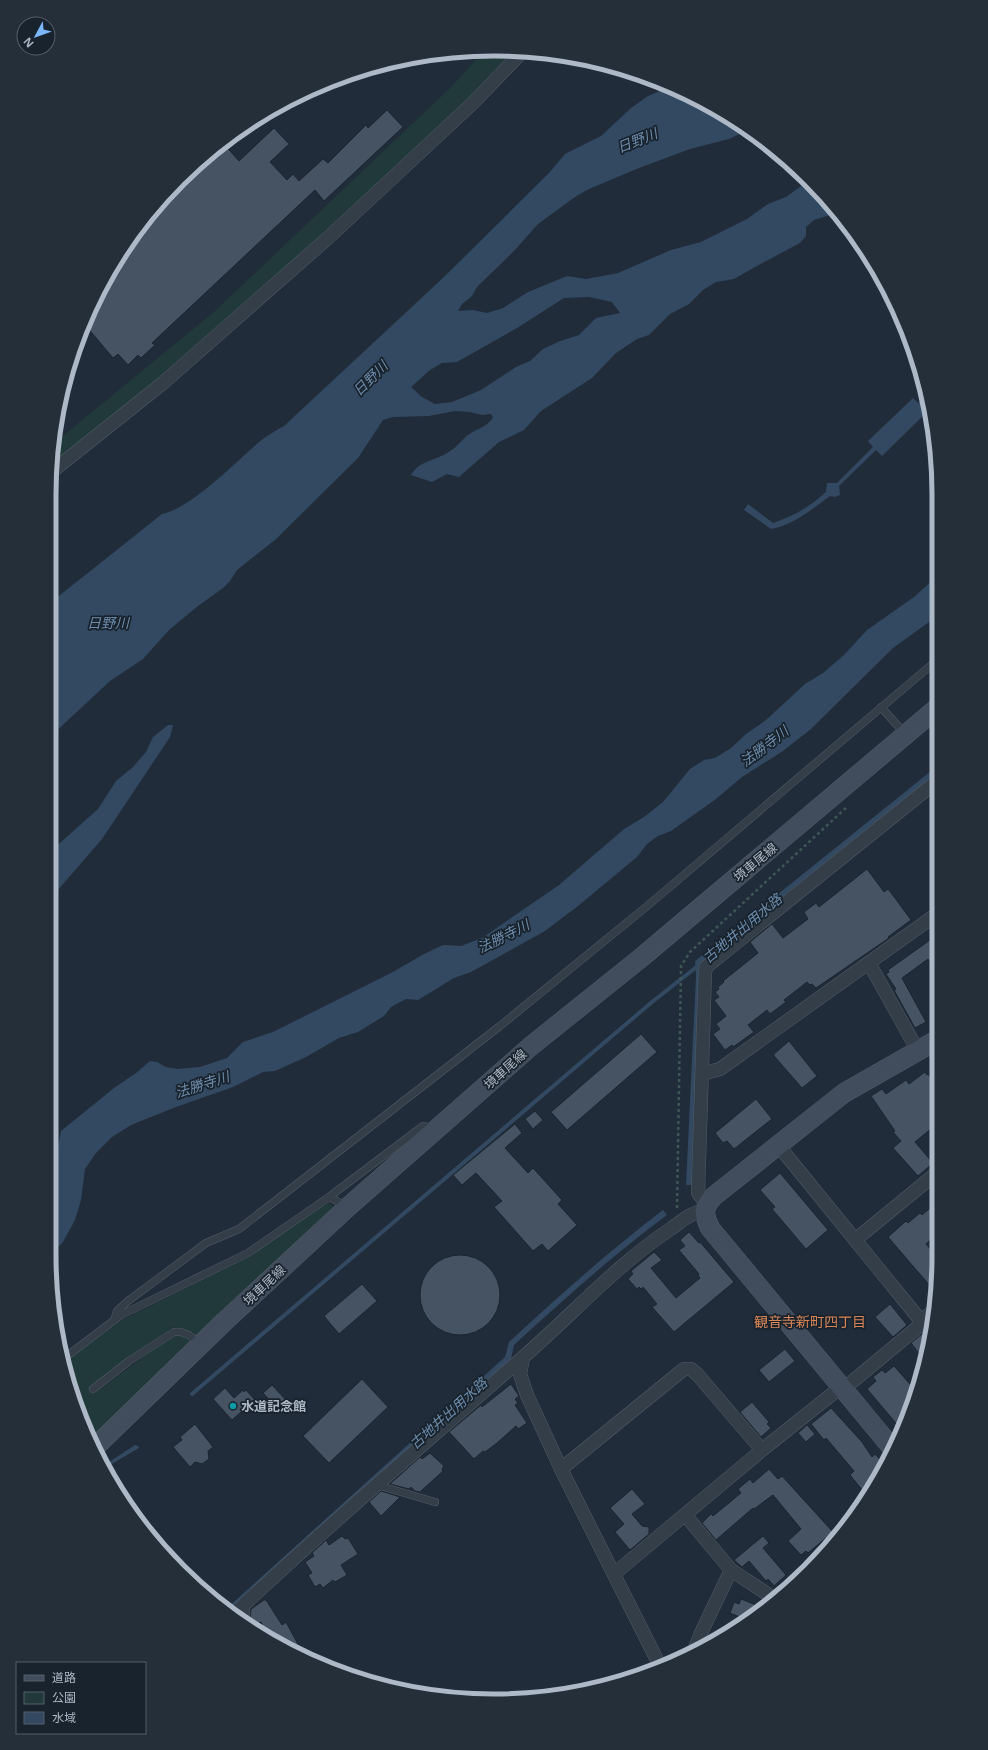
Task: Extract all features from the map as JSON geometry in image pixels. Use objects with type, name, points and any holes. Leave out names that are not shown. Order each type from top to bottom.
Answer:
[{"type":"main road","name":"境車尾線","points":[[98,1444],[201,1344],[348,1207],[531,1046],[642,957],[932,712]]},
{"type":"main road","points":[[890,1444],[847,1384],[710,1228],[706,1219],[706,1207],[778,1145],[844,1093],[932,1043]]},
{"type":"street","points":[[57,467],[163,383],[329,237],[473,102],[517,57]]},
{"type":"street","points":[[238,1611],[377,1485],[523,1358],[602,1285],[645,1248],[694,1212],[706,1207],[698,1193],[706,967],[932,789]]},
{"type":"street","points":[[702,1074],[720,1069],[932,918]]},
{"type":"street","points":[[869,963],[918,1051]]},
{"type":"street","points":[[778,1145],[921,1321]]},
{"type":"street","points":[[855,1240],[932,1177]]},
{"type":"street","points":[[614,1574],[686,1516],[762,1450],[847,1384],[918,1326],[928,1315]]},
{"type":"street","points":[[523,1358],[520,1374],[526,1395],[561,1469],[658,1662]]},
{"type":"street","points":[[561,1469],[684,1369],[691,1369],[697,1374],[762,1450]]},
{"type":"street","points":[[686,1516],[731,1570],[769,1596]]},
{"type":"street","points":[[697,1644],[731,1570]]},
{"type":"street","points":[[243,1606],[243,1614]]},
{"type":"lane","points":[[114,1320],[117,1311],[128,1301],[206,1243],[239,1229],[500,1026],[646,907],[932,664]]},
{"type":"lane","points":[[882,707],[906,735]]},
{"type":"lane","points":[[68,1355],[121,1315],[248,1253],[329,1197],[423,1126],[437,1129]]},
{"type":"lane","points":[[329,1197],[348,1207]]},
{"type":"lane","points":[[93,1390],[129,1361],[174,1332],[179,1331],[186,1334],[201,1344]]},
{"type":"lane","points":[[377,1485],[435,1502]]},
{"type":"green space","points":[[479,57],[511,57],[479,91],[220,330],[58,459],[60,438],[215,311],[450,88]]},
{"type":"green space","points":[[329,1203],[335,1207],[198,1338],[187,1330],[173,1327],[89,1387],[95,1393],[174,1334],[180,1334],[192,1341],[95,1437],[79,1397],[68,1359],[124,1319],[251,1256],[325,1204]]},
{"type":"water","name":"日野川","points":[[663,90],[688,101],[741,133],[729,139],[690,149],[639,168],[589,189],[575,197],[538,224],[514,251],[477,287],[472,296],[462,304],[458,311],[473,310],[487,313],[503,308],[528,292],[567,276],[586,279],[618,273],[671,250],[701,242],[747,219],[768,204],[786,197],[805,185],[831,215],[814,220],[806,227],[806,236],[800,243],[734,279],[716,282],[703,290],[689,304],[670,314],[649,335],[637,339],[616,353],[592,378],[541,411],[524,430],[499,442],[459,477],[447,474],[432,482],[411,475],[414,470],[422,464],[442,456],[468,435],[487,424],[493,418],[491,414],[482,415],[470,412],[455,411],[429,416],[393,417],[383,420],[358,458],[275,540],[237,570],[230,581],[223,588],[169,630],[143,659],[110,681],[56,731],[56,598],[162,514],[186,503],[199,494],[261,440],[284,426],[445,276],[549,173],[565,154],[601,136],[631,108],[648,96]],"holes":[[[589,297],[612,302],[620,313],[596,318],[579,335],[560,341],[543,349],[530,361],[516,367],[481,390],[452,402],[435,404],[422,397],[411,387],[430,370],[442,363],[457,362],[517,328],[564,298]]]},
{"type":"water","points":[[913,398],[918,403],[922,400],[923,404],[921,406],[924,409],[925,414],[882,456],[876,450],[839,486],[840,495],[835,497],[830,496],[795,520],[771,529],[744,510],[748,504],[773,523],[801,510],[826,492],[827,483],[837,483],[873,447],[868,441]]},
{"type":"water","name":"法勝寺川","points":[[932,581],[932,620],[893,648],[811,729],[783,751],[742,777],[716,799],[671,831],[658,836],[647,844],[637,857],[578,906],[545,931],[471,972],[454,978],[418,1000],[406,999],[391,1007],[384,1016],[358,1032],[339,1038],[306,1057],[275,1071],[263,1072],[233,1087],[131,1125],[112,1137],[96,1153],[85,1169],[81,1200],[75,1220],[63,1242],[56,1249],[56,1156],[61,1131],[114,1088],[136,1073],[150,1061],[157,1062],[166,1067],[177,1069],[200,1067],[227,1058],[243,1042],[273,1032],[391,973],[443,945],[461,946],[482,938],[559,885],[624,829],[644,817],[663,802],[690,769],[704,760],[715,758],[731,748],[746,734],[766,720],[805,684],[823,673],[844,655],[867,630],[914,597]]},
{"type":"water","points":[[168,725],[173,725],[170,737],[102,839],[56,892],[56,847],[98,809],[116,781],[133,767],[146,752],[153,737]]},
{"type":"water","name":"古地井出用水路","points":[[932,770],[932,779],[702,964],[692,1185],[686,1185],[696,976],[695,961]]},
{"type":"water","name":"古地井出用水路","points":[[663,1210],[667,1215],[608,1262],[514,1345],[511,1359],[234,1608],[230,1605],[505,1357],[509,1342],[565,1291]]},
{"type":"water","points":[[135,1445],[138,1446],[139,1448],[110,1465],[108,1463]]},
{"type":"building","points":[[387,110],[403,127],[324,201],[315,190],[152,343],[155,345],[141,358],[138,355],[128,365],[118,354],[113,358],[88,328],[101,300],[115,275],[147,227],[184,184],[227,147],[239,161],[274,128],[289,144],[270,162],[287,180],[293,174],[299,181],[323,159],[328,163],[366,125],[368,128]]},
{"type":"building","points":[[867,869],[884,892],[888,889],[911,920],[888,937],[889,938],[816,988],[807,982],[784,1000],[786,1002],[770,1014],[767,1010],[748,1025],[754,1032],[733,1047],[732,1045],[725,1050],[713,1034],[720,1029],[716,1024],[726,1016],[714,1000],[719,997],[715,992],[719,989],[718,987],[724,982],[723,981],[758,953],[750,942],[772,924],[783,938],[808,919],[804,912],[816,903],[819,907]]},
{"type":"building","points":[[932,939],[932,965],[928,959],[902,978],[926,1022],[915,1028],[894,990],[896,989],[886,974],[889,972],[888,970]]},
{"type":"building","points":[[641,1034],[657,1052],[567,1130],[551,1112]]},
{"type":"building","points":[[789,1041],[817,1076],[802,1088],[774,1056],[774,1054]]},
{"type":"building","points":[[925,1072],[932,1080],[932,1128],[915,1142],[932,1162],[932,1164],[918,1176],[893,1148],[901,1141],[893,1132],[895,1131],[871,1096],[882,1089],[886,1094],[906,1080],[909,1084]]},
{"type":"building","points":[[756,1099],[772,1119],[734,1149],[727,1141],[723,1143],[715,1133]]},
{"type":"building","points":[[535,1111],[543,1120],[533,1129],[525,1119]]},
{"type":"building","points":[[515,1124],[522,1133],[505,1148],[528,1173],[533,1168],[562,1200],[558,1204],[577,1225],[548,1251],[542,1244],[533,1251],[494,1207],[502,1201],[476,1173],[462,1185],[453,1175]]},
{"type":"building","points":[[780,1173],[828,1230],[806,1249],[772,1209],[775,1207],[760,1190]]},
{"type":"building","points":[[932,1206],[932,1238],[926,1244],[932,1251],[931,1287],[888,1237],[906,1221],[908,1223],[920,1213],[922,1215]]},
{"type":"building","points":[[689,1232],[699,1243],[700,1242],[734,1282],[674,1332],[652,1307],[657,1304],[643,1287],[641,1289],[639,1287],[637,1289],[628,1279],[633,1274],[631,1271],[654,1252],[662,1260],[651,1268],[676,1298],[700,1278],[698,1275],[699,1274],[679,1250],[685,1246],[680,1240]]},
{"type":"building","points":[[460,1255],[475,1258],[488,1267],[497,1280],[500,1295],[497,1310],[488,1323],[475,1332],[460,1335],[445,1332],[432,1323],[423,1310],[420,1295],[423,1280],[432,1267],[445,1258]]},
{"type":"building","points":[[362,1284],[377,1301],[339,1334],[324,1316]]},
{"type":"building","points":[[890,1304],[907,1325],[893,1337],[875,1317]]},
{"type":"building","points":[[926,1330],[920,1355],[911,1343]]},
{"type":"building","points":[[785,1349],[795,1361],[769,1382],[759,1370]]},
{"type":"building","points":[[894,1366],[912,1386],[898,1426],[867,1389],[876,1381],[873,1377],[882,1370],[885,1373]]},
{"type":"building","points":[[362,1379],[388,1407],[329,1463],[303,1436]]},
{"type":"building","points":[[511,1384],[519,1396],[515,1399],[518,1403],[515,1405],[527,1423],[518,1429],[516,1426],[497,1443],[485,1452],[483,1451],[474,1459],[449,1432],[481,1405],[482,1407]]},
{"type":"building","points":[[272,1385],[286,1400],[277,1408],[263,1393]]},
{"type":"building","points":[[225,1388],[234,1398],[243,1390],[244,1392],[246,1390],[255,1400],[232,1420],[213,1399]]},
{"type":"building","points":[[752,1402],[769,1422],[767,1424],[771,1428],[761,1437],[740,1412]]},
{"type":"building","points":[[831,1408],[862,1442],[872,1457],[875,1454],[881,1461],[863,1491],[850,1475],[854,1471],[826,1438],[824,1440],[811,1424]]},
{"type":"building","points":[[195,1424],[213,1447],[208,1451],[209,1459],[202,1464],[195,1462],[190,1467],[173,1447],[182,1440],[180,1437]]},
{"type":"building","points":[[807,1425],[815,1434],[806,1442],[798,1433]]},
{"type":"building","points":[[430,1453],[444,1466],[442,1469],[443,1471],[420,1492],[415,1491],[411,1487],[409,1489],[390,1484],[420,1457],[422,1459]]},
{"type":"building","points":[[769,1469],[778,1479],[782,1476],[833,1532],[808,1553],[806,1551],[801,1555],[788,1541],[801,1529],[773,1495],[754,1509],[753,1508],[716,1540],[702,1523],[711,1514],[713,1516],[741,1493],[738,1489],[750,1479],[753,1483]]},
{"type":"building","points":[[632,1489],[645,1504],[632,1514],[642,1526],[649,1527],[649,1534],[630,1550],[615,1532],[624,1524],[610,1508]]},
{"type":"building","points":[[381,1491],[400,1497],[381,1516],[369,1502]]},
{"type":"building","points":[[342,1536],[345,1539],[348,1538],[358,1554],[341,1565],[347,1575],[335,1582],[333,1580],[323,1588],[320,1584],[315,1587],[308,1575],[312,1573],[305,1562],[314,1556],[312,1553],[326,1540],[329,1545]]},
{"type":"building","points":[[763,1536],[769,1543],[763,1548],[786,1575],[774,1586],[768,1579],[766,1581],[749,1561],[742,1567],[734,1560]]},
{"type":"building","points":[[741,1599],[758,1605],[741,1617],[730,1613],[734,1602],[739,1604]]},
{"type":"building","points":[[266,1600],[282,1625],[286,1622],[300,1648],[264,1628],[261,1622],[257,1624],[250,1619],[251,1609]]},
{"type":"waterway","points":[[192,1394],[652,1002],[699,965]]},
{"type":"place","name":"水道記念館","points":[[233,1406]]},
{"type":"district","name":"観音寺新町四丁目","points":[[810,1321]]}]
